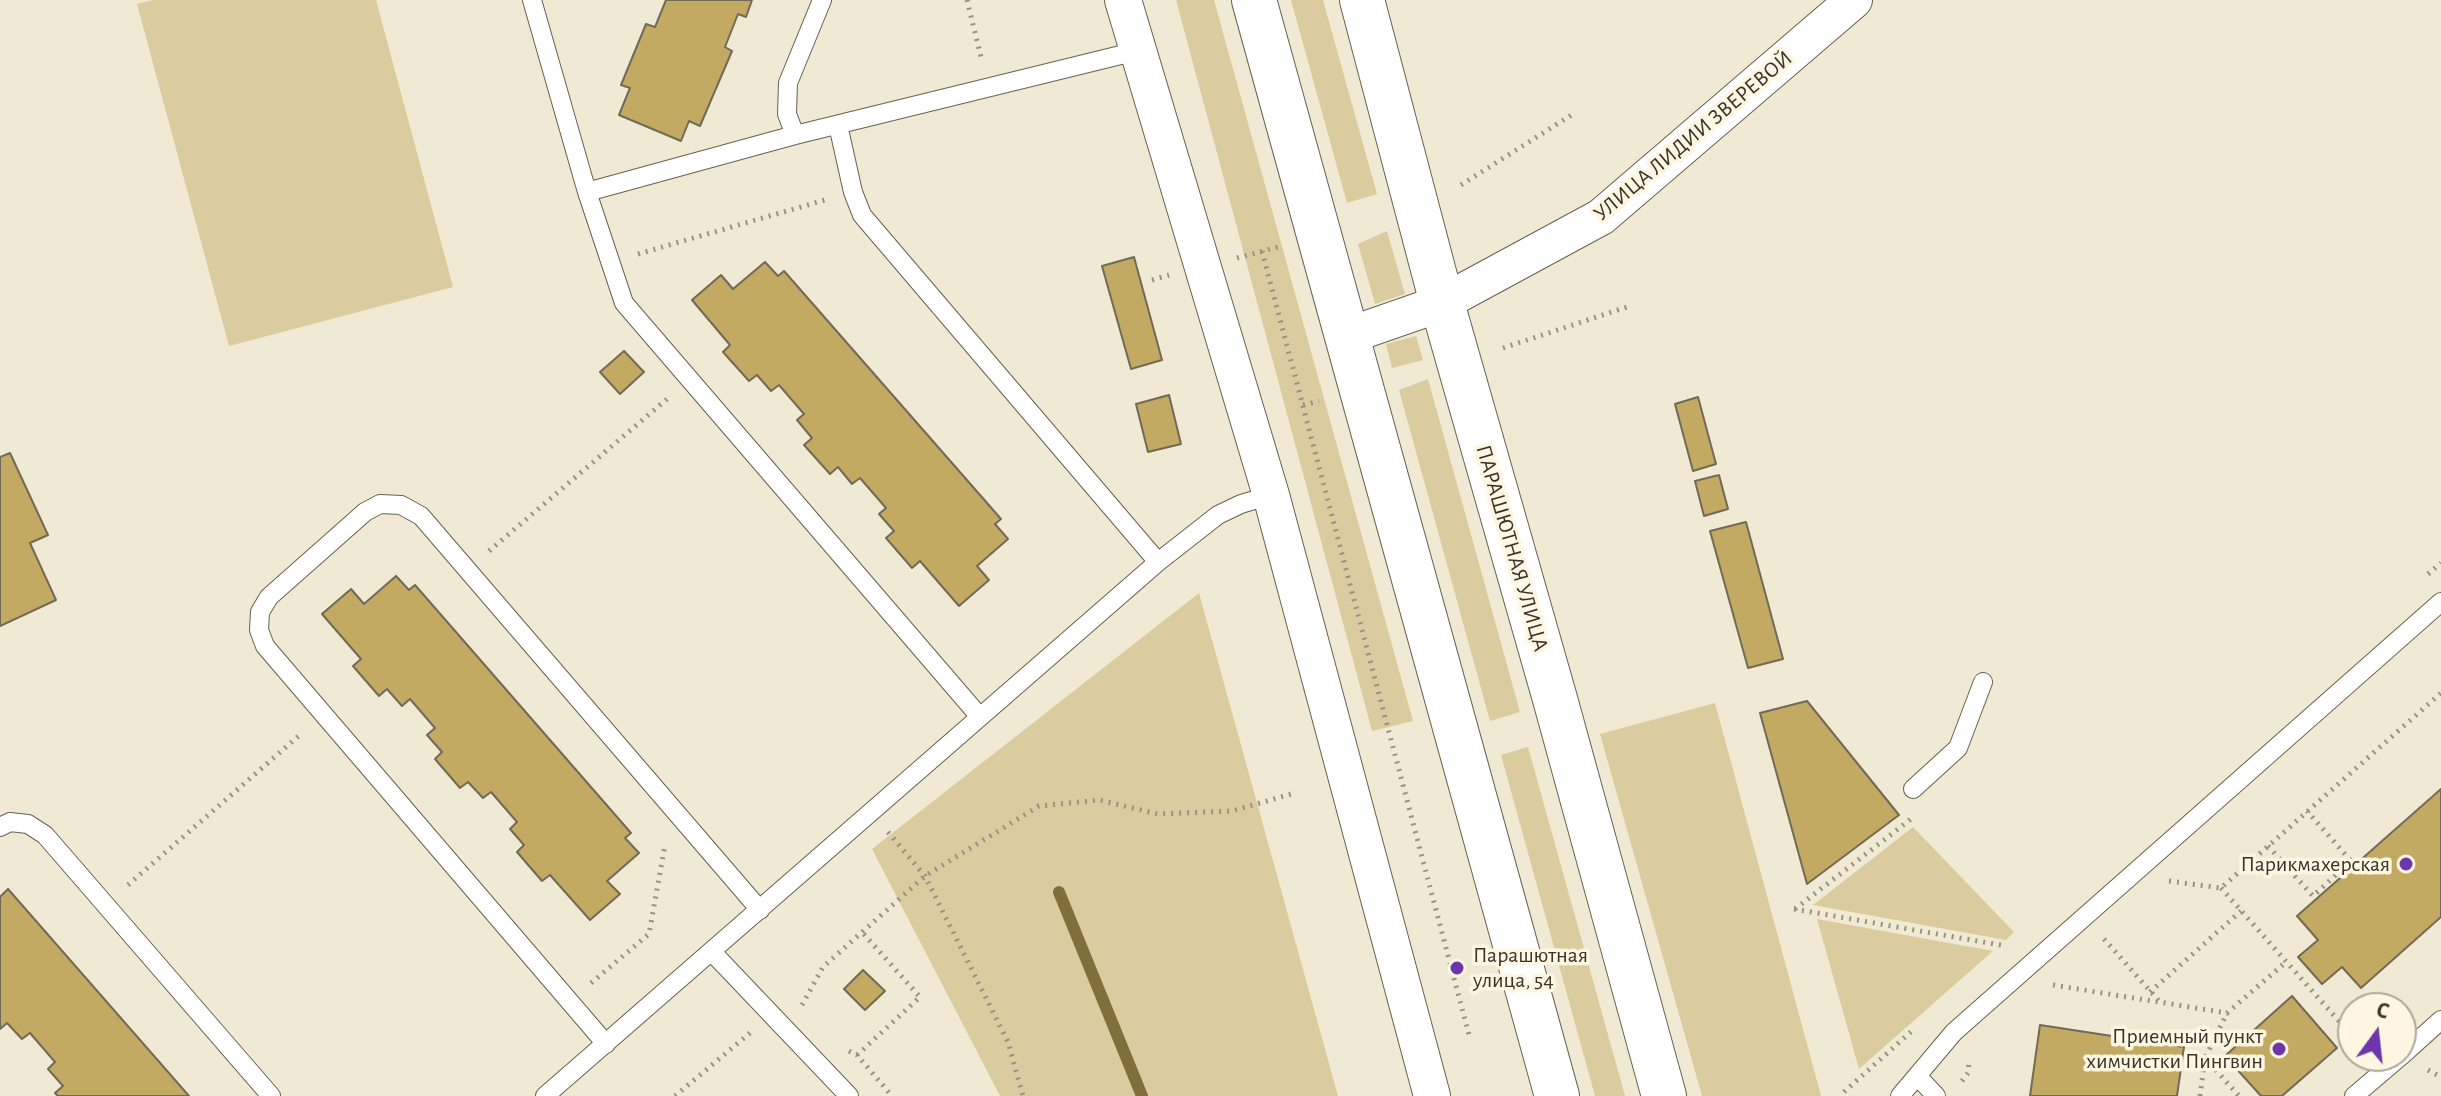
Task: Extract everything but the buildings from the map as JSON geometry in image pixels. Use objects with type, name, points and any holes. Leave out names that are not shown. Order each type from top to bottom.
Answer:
[{"type":"main road","points":[[1254,0],[1557,1096]]},
{"type":"main road","name":"ПАРАШЮТНАЯ УЛИЦА","points":[[1362,0],[1442,303],[1664,1096]]},
{"type":"street","points":[[1123,0],[1271,495],[1432,1096]]},
{"type":"street","name":"УЛИЦА ЛИДИИ ЗВЕРЕВОЙ","points":[[1347,336],[1442,303],[1601,217],[1854,0]]},
{"type":"lane","points":[[532,0],[587,192],[624,303],[980,717]]},
{"type":"lane","points":[[795,135],[787,114],[788,83],[822,0]]},
{"type":"lane","points":[[587,192],[795,135],[1137,51]]},
{"type":"lane","points":[[838,125],[853,192],[862,215],[1158,562]]},
{"type":"lane","points":[[545,1096],[1158,562],[1218,515],[1271,495]]},
{"type":"lane","points":[[606,1044],[265,646],[259,630],[260,612],[269,597],[365,512],[380,504],[401,505],[421,516],[760,910]]},
{"type":"lane","points":[[1900,1096],[1954,1032],[2441,602]]},
{"type":"lane","points":[[1913,789],[1958,748],[1983,682]]},
{"type":"lane","points":[[0,827],[10,822],[28,824],[45,835],[271,1096]]},
{"type":"lane","points":[[712,952],[849,1096]]},
{"type":"lane","points":[[2417,1042],[2441,1020]]},
{"type":"lane","points":[[2354,1096],[2382,1072]]},
{"type":"lane","points":[[1918,1077],[1936,1096]]},
{"type":"path","points":[[967,0],[989,88]]},
{"type":"path","points":[[1461,185],[1573,114]]},
{"type":"path","points":[[611,262],[853,192]]},
{"type":"path","points":[[1237,258],[1278,247]]},
{"type":"path","points":[[1262,251],[1469,1035]]},
{"type":"path","points":[[1152,280],[1170,275]]},
{"type":"path","points":[[1503,348],[1627,307]]},
{"type":"path","points":[[467,570],[690,379]]},
{"type":"path","points":[[1303,405],[1319,401]]},
{"type":"path","points":[[2221,888],[2441,693]]},
{"type":"path","points":[[106,904],[324,714]]},
{"type":"path","points":[[1387,769],[1398,767]]},
{"type":"path","points":[[800,1009],[823,967],[925,876],[1039,806],[1099,800],[1158,814],[1232,811],[1295,793]]},
{"type":"path","points":[[570,1001],[649,934],[672,808]]},
{"type":"path","points":[[2268,846],[2313,896],[2351,861],[2307,811]]},
{"type":"path","points":[[871,812],[925,876],[1008,1042],[1023,1096]]},
{"type":"path","points":[[1915,816],[1794,909],[2007,946]]},
{"type":"path","points":[[2159,890],[2169,880],[2221,888],[2337,1019]]},
{"type":"path","points":[[2150,992],[2241,911]]},
{"type":"path","points":[[2094,948],[2115,929]]},
{"type":"path","points":[[857,1055],[920,997],[862,932]]},
{"type":"path","points":[[2104,939],[2159,1002]]},
{"type":"path","points":[[2200,1096],[2205,1058],[2227,1013],[2286,962]]},
{"type":"path","points":[[2042,994],[2063,975]]},
{"type":"path","points":[[2052,985],[2227,1013]]},
{"type":"path","points":[[675,1096],[772,1015]]},
{"type":"path","points":[[1968,1073],[1969,1060],[1977,1049]]},
{"type":"path","points":[[2205,1058],[2239,1096]]},
{"type":"shaded area","points":[[153,0],[376,0],[453,287],[229,346],[137,4]]},
{"type":"shaded area","points":[[1176,0],[1214,0],[1413,721],[1372,731]]},
{"type":"shaded area","points":[[1291,0],[1323,0],[1377,194],[1347,203]]},
{"type":"shaded area","points":[[1387,231],[1405,294],[1375,304],[1358,244]]},
{"type":"shaded area","points":[[1416,336],[1423,360],[1392,368],[1386,344]]},
{"type":"shaded area","points":[[1428,379],[1520,712],[1490,721],[1399,390]]},
{"type":"shaded area","points":[[1199,593],[1338,1096],[1000,1096],[872,849]]},
{"type":"shaded area","points":[[1715,703],[1821,1096],[1702,1096],[1600,734]]},
{"type":"shaded area","points":[[1528,747],[1625,1096],[1595,1096],[1501,755]]},
{"type":"shaded area","points":[[1913,827],[2014,932],[2006,940],[1813,905]]},
{"type":"shaded area","points":[[1817,919],[1993,951],[1859,1069]]},
{"type":"waterway","points":[[1059,892],[1142,1096]]},
{"type":"place","name":"Парикмахерская","points":[[2406,864]]},
{"type":"place","name":"Парашютная улица, 54","points":[[1457,968]]},
{"type":"place","name":"Приемный пункт химчистки Пингвин","points":[[2279,1049]]}]
